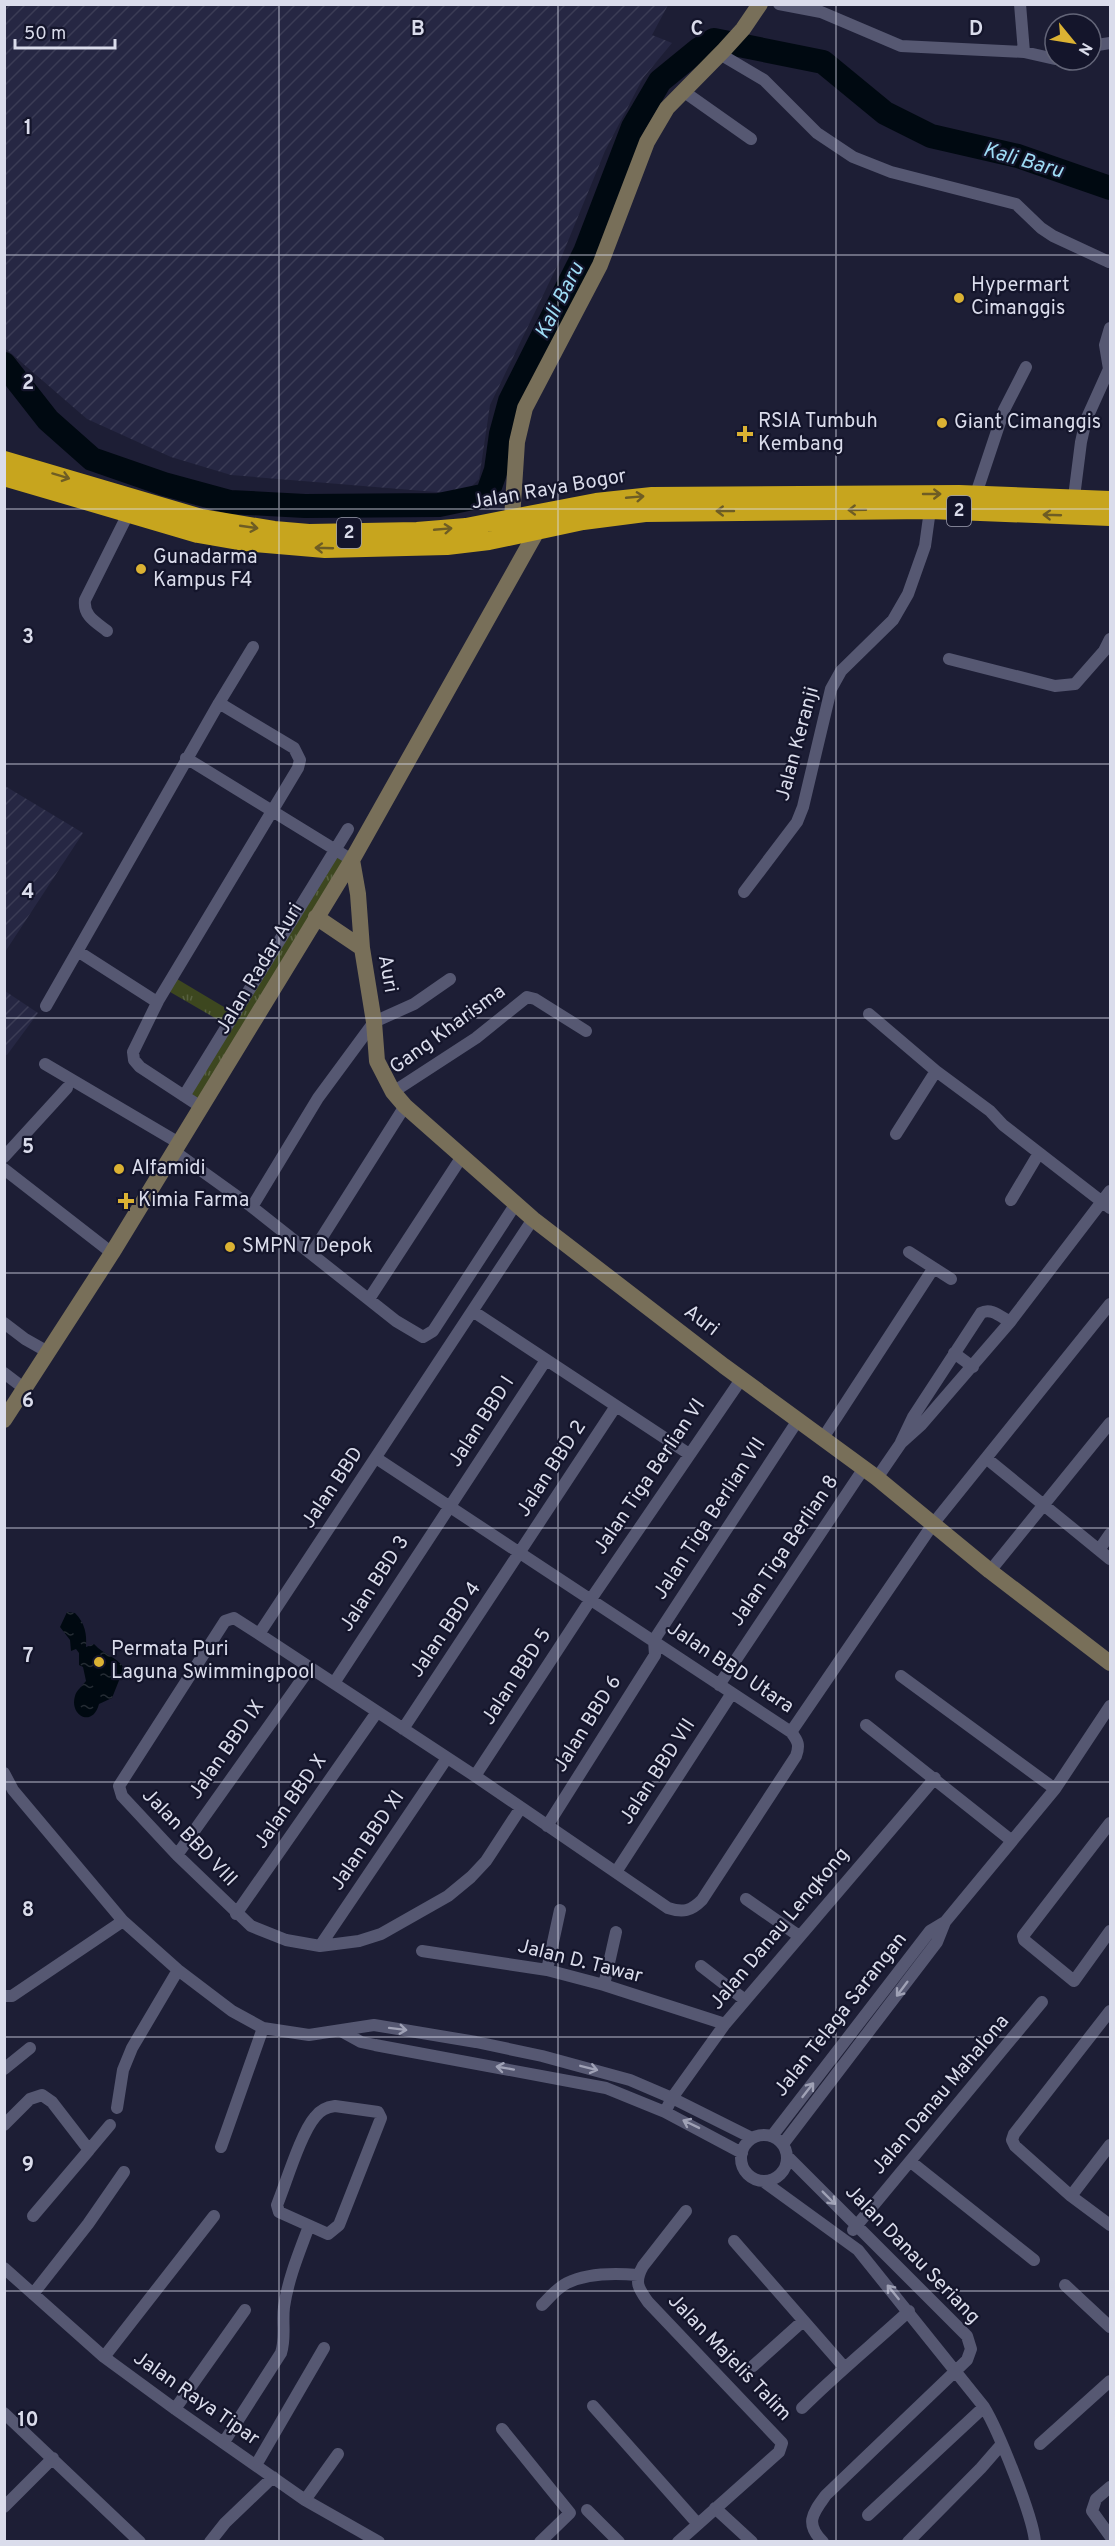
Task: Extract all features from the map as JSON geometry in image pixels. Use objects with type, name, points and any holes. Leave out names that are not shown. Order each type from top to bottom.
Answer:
[{"type":"highway","name":"Jalan Raya Bogor","points":[[4,460],[201,518],[274,530],[346,534],[417,531],[488,524],[630,497],[1110,517]]},
{"type":"highway","name":"Jalan Raya Bogor","points":[[4,477],[219,538],[325,549],[447,546],[489,541],[613,516],[757,502],[976,494],[1110,500]]},
{"type":"main road","points":[[512,519],[517,442],[525,408],[600,265],[647,142],[667,108],[743,29],[760,4]]},
{"type":"main road","name":"Jalan Radar Auri","points":[[4,1420],[112,1253],[352,860],[537,531]]},
{"type":"main road","name":"Auri","points":[[352,860],[378,1060],[393,1092],[405,1106],[461,1158],[533,1219],[870,1473],[990,1571],[1110,1663]]},
{"type":"main road","name":"Auri","points":[[316,917],[362,948]]},
{"type":"street","points":[[779,4],[821,12],[901,46],[1024,52],[1043,56]]},
{"type":"street","points":[[1020,4],[1024,52]]},
{"type":"street","points":[[722,52],[764,80],[817,133],[853,157],[891,172],[1016,204],[1053,236],[1109,262]]},
{"type":"street","points":[[683,91],[751,139]]},
{"type":"street","points":[[1074,497],[1086,420],[1109,369],[1105,345],[1110,328]]},
{"type":"street","points":[[976,494],[1004,410],[1026,367]]},
{"type":"street","name":"Jalan Keranji","points":[[744,892],[800,814],[831,689],[841,671],[892,620],[908,594],[925,546],[930,510]]},
{"type":"street","points":[[107,631],[84,609],[86,600],[128,514]]},
{"type":"street","points":[[949,659],[1056,686],[1075,684],[1104,651],[1110,639]]},
{"type":"street","points":[[46,1006],[79,952],[186,758],[253,647]]},
{"type":"street","points":[[201,1107],[140,1067],[133,1056],[134,1046],[157,1002],[274,812],[298,768],[299,754],[294,748],[219,703]]},
{"type":"street","points":[[186,758],[352,860]]},
{"type":"street","points":[[184,1096],[348,829]]},
{"type":"street","points":[[79,952],[157,1002]]},
{"type":"street","points":[[252,1207],[318,1098],[374,1022],[414,1004],[450,979]]},
{"type":"street","name":"Gang Kharisma","points":[[393,1092],[476,1038],[528,997],[586,1031]]},
{"type":"street","points":[[869,1014],[936,1071],[990,1111],[1003,1125],[1107,1205]]},
{"type":"street","points":[[45,1064],[176,1148],[419,1336],[428,1336],[433,1331],[515,1204]]},
{"type":"street","points":[[896,1134],[936,1071]]},
{"type":"street","points":[[4,1157],[67,1088]]},
{"type":"street","points":[[312,1253],[405,1106]]},
{"type":"street","points":[[114,1114],[176,1148]]},
{"type":"street","points":[[1011,1200],[1039,1153]]},
{"type":"street","points":[[369,1299],[461,1158]]},
{"type":"street","points":[[4,1169],[112,1253]]},
{"type":"street","points":[[900,1443],[914,1433],[973,1367],[1107,1205],[1110,1191]]},
{"type":"street","name":"Jalan BBD","points":[[259,1634],[474,1312],[533,1219]]},
{"type":"street","points":[[909,1252],[951,1279]]},
{"type":"street","points":[[823,1438],[933,1269]]},
{"type":"street","points":[[791,1732],[933,1524],[1110,1304]]},
{"type":"street","points":[[900,1443],[913,1417],[983,1311],[992,1312],[1010,1322]]},
{"type":"street","points":[[474,1312],[689,1454]]},
{"type":"street","points":[[4,1323],[48,1353]]},
{"type":"street","points":[[954,1353],[973,1367]]},
{"type":"street","name":"Jalan BBD I","points":[[450,1506],[546,1360]]},
{"type":"street","points":[[4,1373],[25,1389]]},
{"type":"street","name":"Jalan Tiga Berlian VI","points":[[591,1599],[742,1378]]},
{"type":"street","name":"Jalan BBD 2","points":[[521,1553],[616,1406]]},
{"type":"street","name":"Jalan Tiga Berlian VII","points":[[654,1640],[798,1420]]},
{"type":"street","points":[[990,1571],[1110,1424]]},
{"type":"street","name":"Jalan Tiga Berlian 8","points":[[719,1685],[870,1473],[900,1443]]},
{"type":"street","name":"Jalan BBD Utara","points":[[376,1458],[791,1732],[799,1745],[796,1756],[702,1900],[688,1911],[668,1908],[403,1729]]},
{"type":"street","points":[[986,1458],[1110,1559]]},
{"type":"street","name":"Jalan BBD 3","points":[[334,1683],[450,1506]]},
{"type":"street","points":[[1099,1550],[1110,1534]]},
{"type":"street","name":"Jalan BBD 4","points":[[403,1729],[521,1553]]},
{"type":"street","name":"Jalan BBD 5","points":[[475,1776],[591,1599]]},
{"type":"street","name":"Jalan BBD VIII","points":[[259,1634],[234,1618],[225,1621],[119,1786],[123,1796],[177,1855],[251,1926],[267,1934],[320,1946]]},
{"type":"street","points":[[259,1634],[403,1729]]},
{"type":"street","name":"Jalan BBD 6","points":[[547,1826],[655,1655],[654,1640]]},
{"type":"street","name":"Jalan BBD IX","points":[[177,1855],[310,1668]]},
{"type":"street","points":[[901,1676],[1055,1789]]},
{"type":"street","name":"Jalan BBD VII","points":[[616,1872],[732,1693]]},
{"type":"street","name":"Jalan Telaga Sarangan","points":[[778,2140],[937,1942],[945,1922],[1055,1789],[1110,1706]]},
{"type":"street","name":"Jalan BBD X","points":[[236,1914],[377,1712]]},
{"type":"street","points":[[866,1725],[1012,1841]]},
{"type":"street","name":"Jalan BBD XI","points":[[320,1946],[447,1758]]},
{"type":"street","points":[[4,1773],[13,1790],[123,1921],[178,1970],[232,2011],[263,2028],[309,2035],[374,2025],[476,2042],[598,2070],[672,2098],[752,2138]]},
{"type":"street","name":"Jalan Danau Lengkong","points":[[665,2112],[672,2098],[725,2024],[935,1778]]},
{"type":"street","points":[[320,1946],[359,1941],[381,1934],[448,1896],[486,1861],[520,1809]]},
{"type":"street","points":[[1110,1823],[1023,1936],[1024,1940],[1074,1981],[1110,1931]]},
{"type":"street","points":[[746,1899],[799,1936]]},
{"type":"street","points":[[547,1970],[560,1910]]},
{"type":"street","points":[[4,1996],[12,1996],[123,1921]]},
{"type":"street","points":[[604,1985],[616,1932]]},
{"type":"street","name":"Jalan D. Tawar","points":[[422,1951],[547,1970],[604,1985],[725,2024]]},
{"type":"street","points":[[701,1966],[746,2000]]},
{"type":"street","points":[[117,2108],[123,2070],[132,2048],[178,1970]]},
{"type":"street","name":"Jalan Danau Mahalona","points":[[845,2239],[1042,2002]]},
{"type":"street","points":[[1110,2011],[1012,2137],[1015,2146],[1071,2196],[1110,2225]]},
{"type":"street","points":[[221,2147],[263,2028]]},
{"type":"street","points":[[340,2031],[361,2042],[606,2088],[665,2112],[742,2153]]},
{"type":"street","points":[[4,2069],[30,2048]]},
{"type":"street","points":[[4,2125],[30,2099],[42,2095],[52,2102],[89,2150]]},
{"type":"street","points":[[329,2107],[378,2112],[381,2118],[339,2225],[328,2234],[309,2226],[279,2211],[277,2205],[309,2126],[318,2114],[329,2107]]},
{"type":"street","points":[[33,2216],[110,2125]]},
{"type":"street","points":[[762,2135],[778,2140],[788,2157],[781,2175],[773,2180],[763,2181],[748,2174],[742,2164],[742,2153],[752,2138],[762,2135]]},
{"type":"street","points":[[1071,2196],[1110,2145]]},
{"type":"street","name":"Jalan Danau Seriang","points":[[763,2181],[845,2239],[871,2264],[956,2371],[970,2354],[966,2337],[788,2157]]},
{"type":"street","points":[[911,2162],[1034,2260]]},
{"type":"street","points":[[33,2294],[88,2224],[124,2172]]},
{"type":"street","points":[[542,2305],[557,2289],[568,2282],[618,2273],[638,2275],[686,2211]]},
{"type":"street","points":[[104,2357],[214,2216]]},
{"type":"street","points":[[224,2442],[281,2353],[285,2339],[284,2308],[288,2289],[309,2226]]},
{"type":"street","points":[[734,2241],[844,2367]]},
{"type":"street","name":"Jalan Raya Tipar","points":[[4,2268],[104,2357],[175,2409],[305,2500],[379,2541]]},
{"type":"street","name":"Jalan Majelis Talim","points":[[638,2275],[637,2286],[648,2302],[782,2443],[779,2452],[678,2541]]},
{"type":"street","points":[[1065,2286],[1110,2327]]},
{"type":"street","points":[[175,2409],[245,2310]]},
{"type":"street","points":[[802,2408],[844,2367],[858,2358],[909,2311]]},
{"type":"street","points":[[753,2366],[803,2321]]},
{"type":"street","points":[[256,2465],[324,2348]]},
{"type":"street","points":[[823,2541],[814,2533],[812,2522],[816,2508],[826,2495],[956,2371],[984,2407],[1001,2445],[1034,2532],[1035,2541]]},
{"type":"street","points":[[1040,2444],[1110,2381]]},
{"type":"street","points":[[593,2406],[698,2523]]},
{"type":"street","points":[[868,2515],[984,2407]]},
{"type":"street","points":[[4,2413],[140,2541]]},
{"type":"street","points":[[502,2429],[570,2513],[540,2541]]},
{"type":"street","points":[[908,2541],[1001,2445]]},
{"type":"street","points":[[305,2500],[338,2454]]},
{"type":"street","points":[[4,2507],[53,2458]]},
{"type":"street","points":[[210,2541],[225,2523],[273,2477]]},
{"type":"street","points":[[1110,2487],[1096,2499],[1092,2511],[1110,2536]]},
{"type":"street","points":[[715,2508],[752,2541]]},
{"type":"street","points":[[587,2510],[619,2541]]},
{"type":"shaded area","points":[[5,4],[668,5],[652,35],[672,43],[643,78],[605,151],[561,258],[490,405],[479,479],[471,487],[448,493],[231,475],[171,457],[87,419],[5,348]]},
{"type":"shaded area","points":[[5,786],[83,833],[5,952]]},
{"type":"shaded area","points":[[5,991],[38,1013],[7,1055],[4,1054]]},
{"type":"green space","points":[[335,850],[352,860],[201,1107],[184,1096],[227,1025],[165,989],[172,976],[234,1013]]},
{"type":"water","name":"Permata Puri Laguna Swimmingpool","points":[[67,1612],[75,1613],[81,1621],[86,1633],[86,1647],[94,1644],[124,1668],[112,1698],[99,1704],[92,1716],[82,1716],[75,1709],[76,1694],[86,1681],[83,1667],[79,1665],[79,1653],[76,1649],[71,1651],[70,1640],[60,1627]]},
{"type":"waterway","name":"Kali Baru","points":[[4,364],[48,420],[92,459],[164,484],[230,502],[305,506],[439,505],[487,495],[496,470],[501,434],[510,401],[585,252],[633,127],[660,81],[714,40],[823,62],[885,113],[931,136],[1018,156],[1110,188]]},
{"type":"place","name":"Hypermart Cimanggis","points":[[959,298]]},
{"type":"place","name":"Giant Cimanggis","points":[[942,423]]},
{"type":"place","name":"RSIA Tumbuh Kembang","points":[[745,434]]},
{"type":"place","name":"Gunadarma Kampus F4","points":[[141,569]]},
{"type":"place","name":"Alfamidi","points":[[119,1169]]},
{"type":"place","name":"Kimia Farma","points":[[126,1201]]},
{"type":"place","name":"SMPN 7 Depok","points":[[230,1247]]},
{"type":"place","name":"Permata Puri Laguna Swimmingpool","points":[[99,1662]]}]
